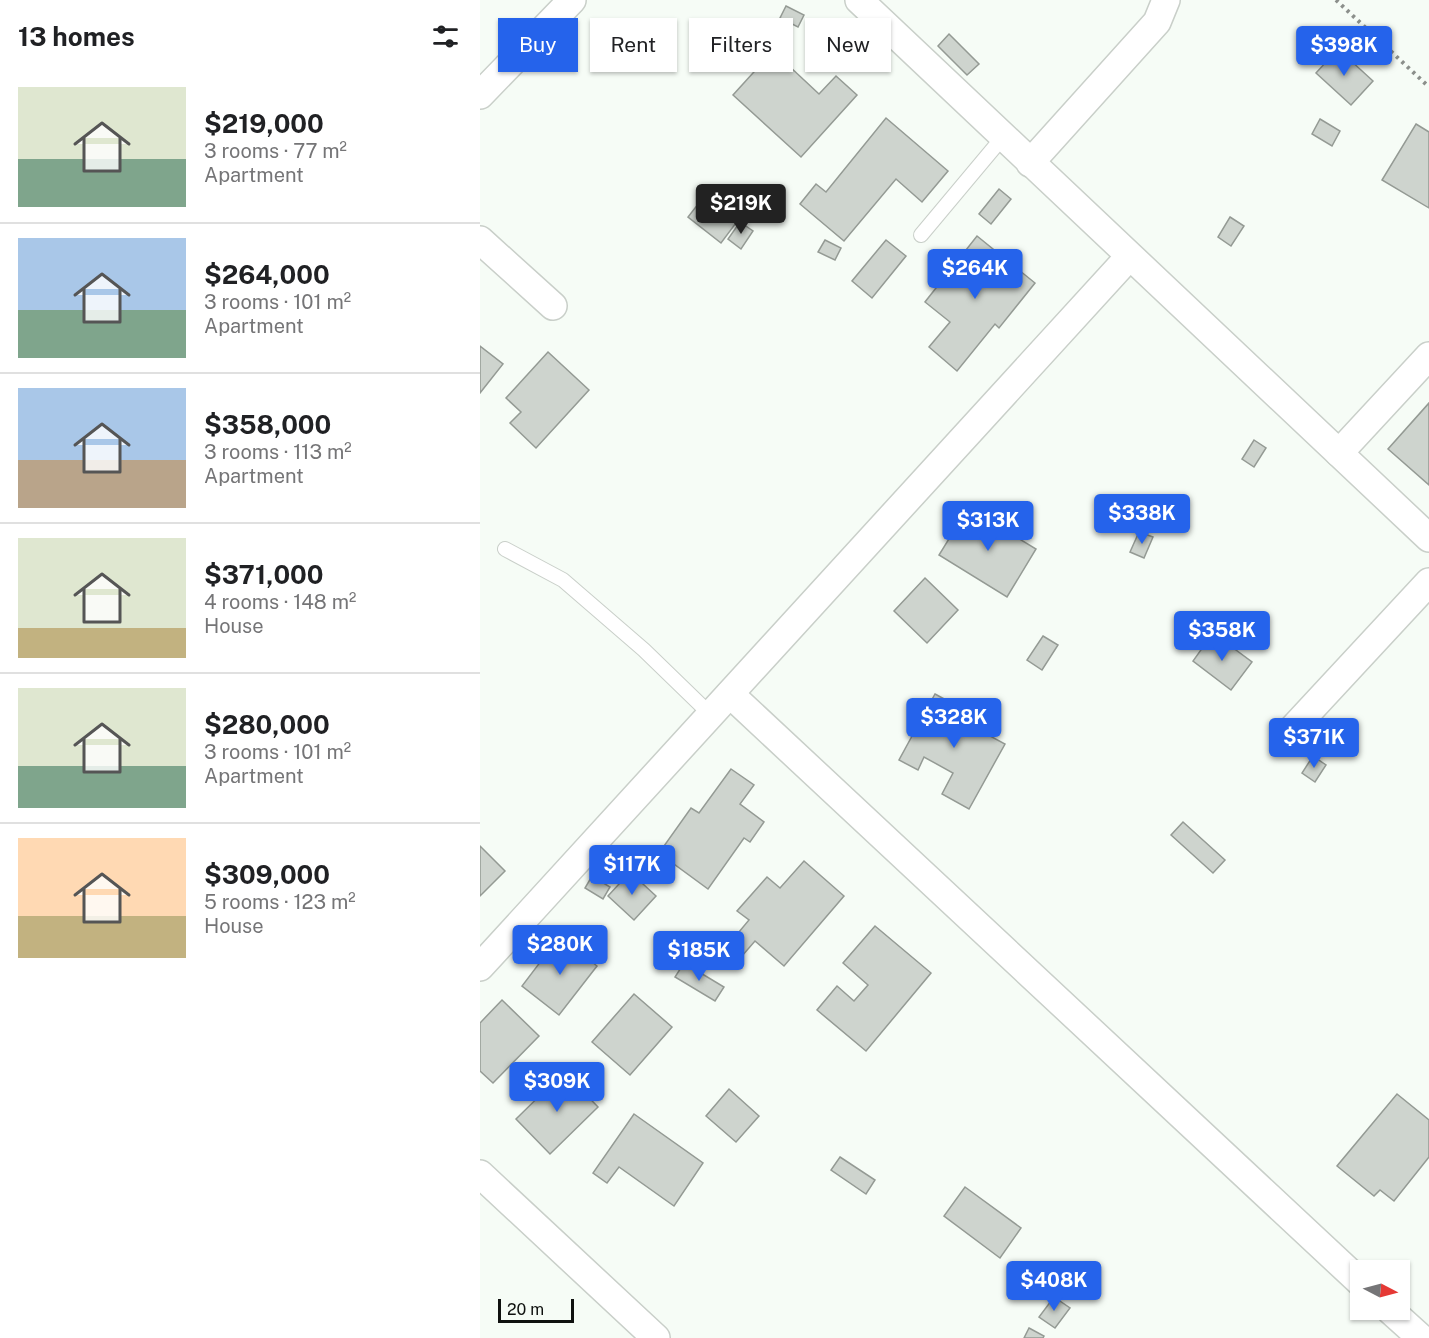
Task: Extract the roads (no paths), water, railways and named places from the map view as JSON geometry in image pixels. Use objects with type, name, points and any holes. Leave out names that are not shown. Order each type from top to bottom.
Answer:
[{"type":"street","points":[[480,94],[572,0]]},
{"type":"street","points":[[859,0],[1429,538]]},
{"type":"street","points":[[1030,163],[1157,22],[1166,0]]},
{"type":"street","points":[[480,240],[553,306]]},
{"type":"street","points":[[480,967],[1129,257]]},
{"type":"street","points":[[1339,453],[1429,356]]},
{"type":"street","points":[[1286,736],[1429,582]]},
{"type":"street","points":[[730,694],[1350,1273]]},
{"type":"street","points":[[480,1174],[656,1338]]},
{"type":"street","points":[[1401,1320],[1421,1338]]},
{"type":"lane","points":[[921,235],[1003,137]]},
{"type":"lane","points":[[505,549],[563,580],[644,650],[711,715]]}]
